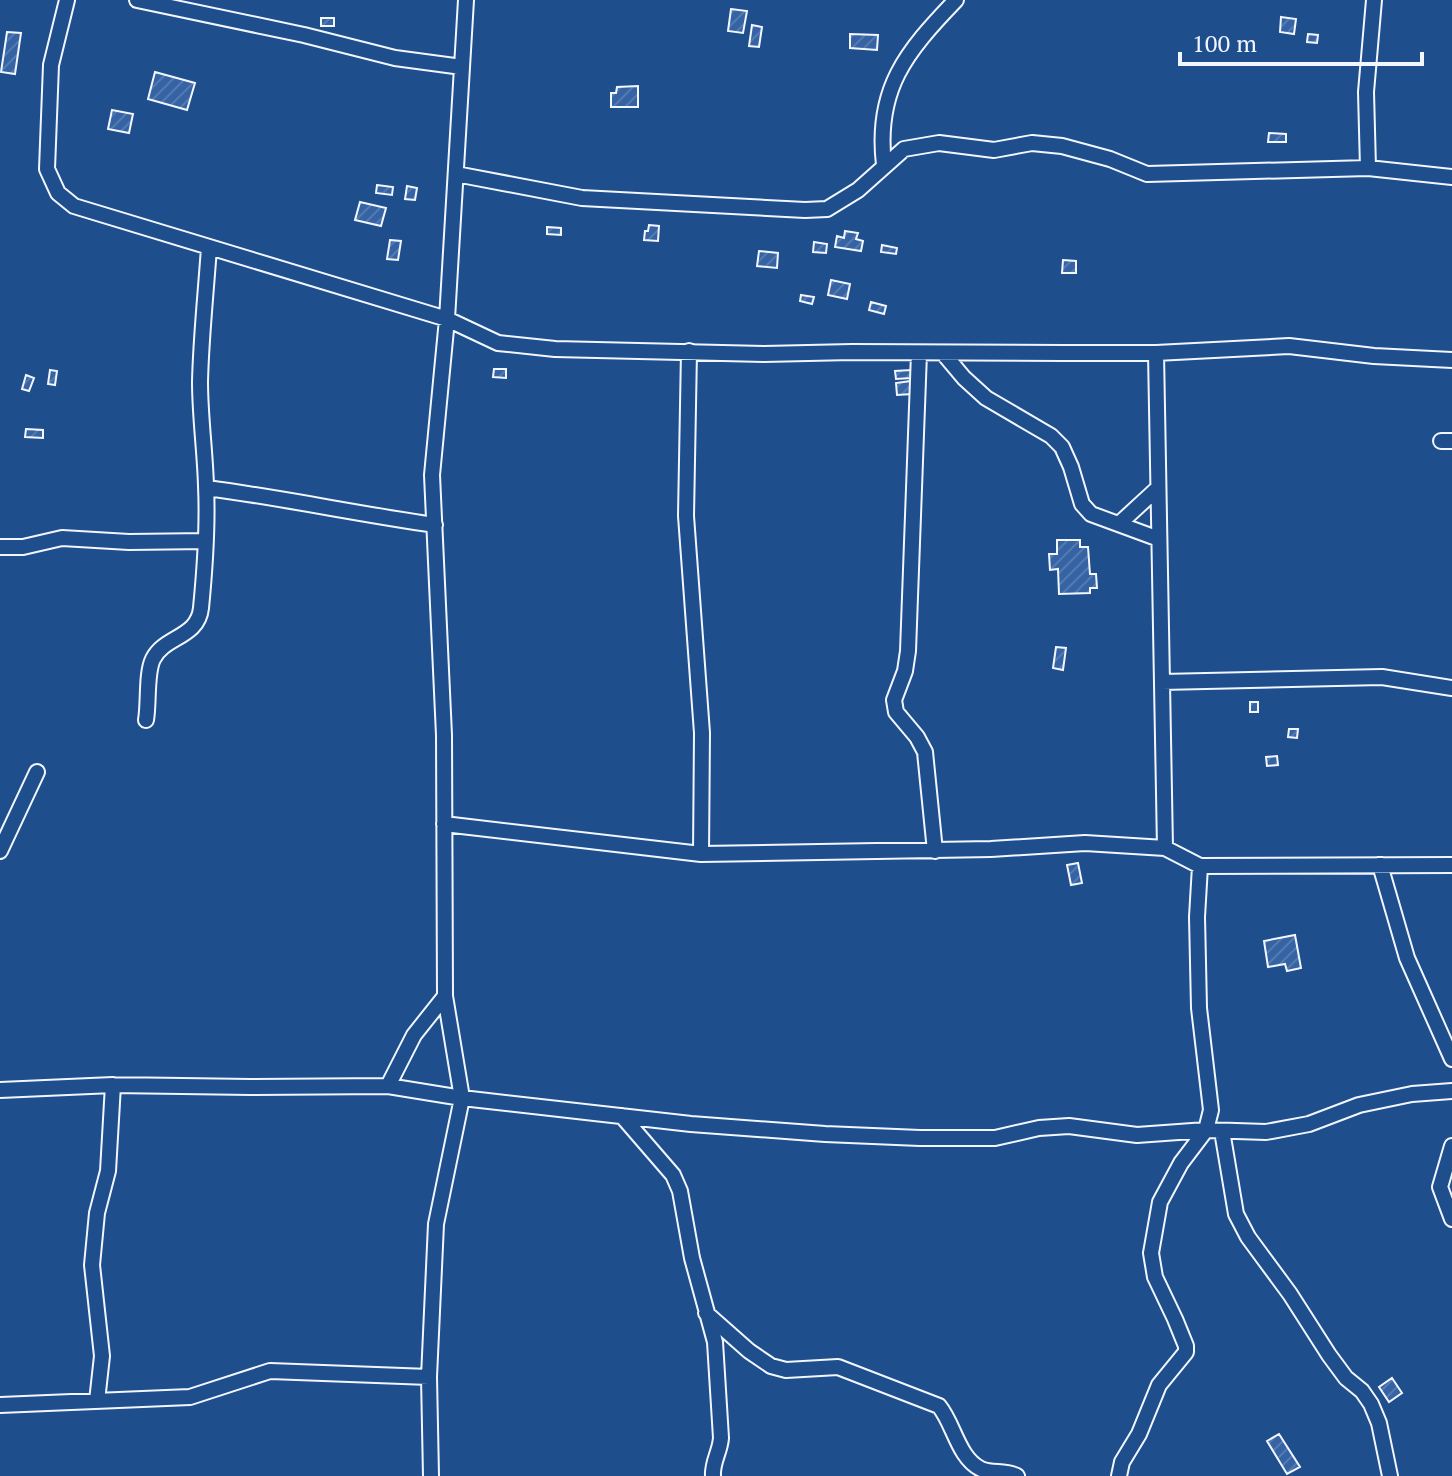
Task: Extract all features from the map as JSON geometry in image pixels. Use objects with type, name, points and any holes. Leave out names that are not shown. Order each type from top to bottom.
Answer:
[{"type":"street","points":[[67,0],[51,65],[47,169],[58,193],[74,206],[447,319],[498,343],[555,349],[764,354],[1156,353],[1289,346],[1374,356],[1452,360]]},
{"type":"street","points":[[137,0],[304,35],[395,58],[462,67]]},
{"type":"street","points":[[431,1476],[429,1377],[436,1224],[462,1098],[445,996],[444,735],[432,475],[447,319],[466,0]]},
{"type":"street","points":[[884,165],[881,139],[887,95],[920,39],[956,0]]},
{"type":"street","points":[[1368,168],[1366,92],[1374,0]]},
{"type":"street","points":[[456,174],[582,198],[805,210],[827,209],[858,190],[904,149],[939,143],[994,150],[1032,143],[1062,146],[1110,159],[1147,174],[1368,168],[1452,177]]},
{"type":"street","points":[[146,720],[151,664],[155,655],[186,634],[199,617],[207,488],[200,383],[209,247]]},
{"type":"street","points":[[689,351],[686,516],[702,733],[701,854]]},
{"type":"street","points":[[919,353],[908,651],[905,671],[894,700],[896,712],[925,752],[935,851]]},
{"type":"street","points":[[943,353],[986,398],[1051,436],[1062,447],[1082,504],[1091,514],[1159,539]]},
{"type":"street","points":[[1156,353],[1165,848]]},
{"type":"street","points":[[207,488],[286,498],[369,516],[435,525]]},
{"type":"street","points":[[1120,523],[1158,488]]},
{"type":"street","points":[[0,547],[23,547],[62,538],[129,542],[206,541]]},
{"type":"street","points":[[1162,682],[1382,677],[1452,688]]},
{"type":"street","points":[[0,851],[37,772]]},
{"type":"street","points":[[444,824],[701,854],[935,851],[1085,843],[1165,848],[1200,866],[1452,865]]},
{"type":"street","points":[[1380,865],[1407,958],[1452,1059]]},
{"type":"street","points":[[1119,1476],[1122,1462],[1139,1434],[1159,1385],[1186,1352],[1181,1333],[1155,1277],[1151,1253],[1160,1202],[1181,1163],[1206,1130],[1211,1110],[1199,1008],[1197,917],[1200,866]]},
{"type":"street","points":[[388,1086],[414,1035],[445,996]]},
{"type":"street","points":[[97,1401],[102,1356],[92,1265],[97,1213],[108,1171],[113,1085]]},
{"type":"street","points":[[0,1090],[113,1085],[388,1086],[462,1098],[622,1116],[810,1133],[920,1138],[995,1138],[1039,1128],[1069,1126],[1137,1135],[1206,1130],[1266,1132],[1309,1124],[1359,1105],[1412,1094],[1452,1091]]},
{"type":"street","points":[[622,1116],[673,1175],[680,1191],[692,1258],[715,1342],[721,1438],[713,1476]]},
{"type":"street","points":[[1222,1131],[1236,1214],[1248,1237],[1329,1355],[1371,1404],[1379,1423],[1390,1476]]},
{"type":"street","points":[[1452,1146],[1440,1187],[1452,1219]]},
{"type":"street","points":[[706,1313],[771,1366],[786,1370],[838,1367],[939,1406],[949,1418],[971,1463],[983,1470],[1007,1471],[1017,1476]]},
{"type":"street","points":[[0,1405],[190,1397],[270,1371],[429,1377]]},
{"type":"building","points":[[731,9],[747,11],[743,33],[728,31]]},
{"type":"building","points":[[1281,17],[1296,19],[1294,34],[1280,32]]},
{"type":"building","points":[[321,18],[334,18],[334,26],[321,26]]},
{"type":"building","points":[[752,25],[762,27],[759,47],[749,46]]},
{"type":"building","points":[[7,32],[21,33],[15,74],[1,72]]},
{"type":"building","points":[[850,34],[878,35],[877,50],[850,48]]},
{"type":"building","points":[[1308,34],[1318,35],[1317,43],[1307,42]]},
{"type":"building","points":[[155,72],[195,83],[187,110],[148,99]]},
{"type":"building","points":[[638,86],[638,107],[611,107],[611,93],[616,93],[617,87]]},
{"type":"building","points":[[112,110],[133,114],[129,133],[108,129]]},
{"type":"building","points":[[1269,133],[1286,134],[1286,142],[1268,142]]},
{"type":"building","points":[[377,185],[393,187],[392,195],[376,193]]},
{"type":"building","points":[[407,186],[417,188],[415,200],[405,199]]},
{"type":"building","points":[[360,202],[386,208],[381,226],[355,220]]},
{"type":"building","points":[[649,225],[659,226],[658,241],[644,240]]},
{"type":"building","points":[[547,227],[561,228],[561,235],[547,234]]},
{"type":"building","points":[[845,231],[858,233],[856,239],[863,241],[861,251],[835,247],[837,236],[844,238]]},
{"type":"building","points":[[390,240],[401,241],[398,260],[387,259]]},
{"type":"building","points":[[814,242],[827,244],[826,253],[813,252]]},
{"type":"building","points":[[882,245],[897,248],[896,254],[881,252]]},
{"type":"building","points":[[759,251],[778,253],[777,268],[757,266]]},
{"type":"building","points":[[1063,260],[1076,261],[1076,273],[1062,273]]},
{"type":"building","points":[[831,280],[850,284],[847,299],[828,295]]},
{"type":"building","points":[[801,295],[814,297],[812,304],[800,301]]},
{"type":"building","points":[[871,302],[886,306],[884,314],[869,310]]},
{"type":"building","points":[[494,369],[506,369],[506,378],[493,377]]},
{"type":"building","points":[[50,370],[57,371],[55,385],[48,384]]},
{"type":"building","points":[[911,370],[911,378],[896,379],[895,371]]},
{"type":"building","points":[[26,375],[34,378],[29,391],[22,389]]},
{"type":"building","points":[[911,381],[912,394],[897,395],[896,383]]},
{"type":"building","points":[[26,429],[43,430],[43,438],[25,437]]},
{"type":"building","points":[[1057,540],[1080,540],[1080,547],[1088,547],[1090,574],[1096,574],[1097,588],[1090,588],[1090,593],[1059,594],[1058,569],[1050,570],[1049,554],[1057,554]]},
{"type":"building","points":[[1056,647],[1066,648],[1063,670],[1053,668]]},
{"type":"building","points":[[1250,702],[1258,702],[1258,712],[1250,712]]},
{"type":"building","points":[[1289,729],[1298,729],[1297,738],[1288,737]]},
{"type":"building","points":[[1277,756],[1278,765],[1267,766],[1266,757]]},
{"type":"building","points":[[1078,863],[1082,883],[1071,885],[1067,865]]},
{"type":"building","points":[[1295,935],[1301,968],[1287,971],[1285,964],[1268,967],[1264,941]]},
{"type":"building","points":[[1392,1378],[1402,1393],[1389,1402],[1379,1387]]},
{"type":"building","points":[[1279,1434],[1300,1467],[1287,1474],[1267,1441]]}]
